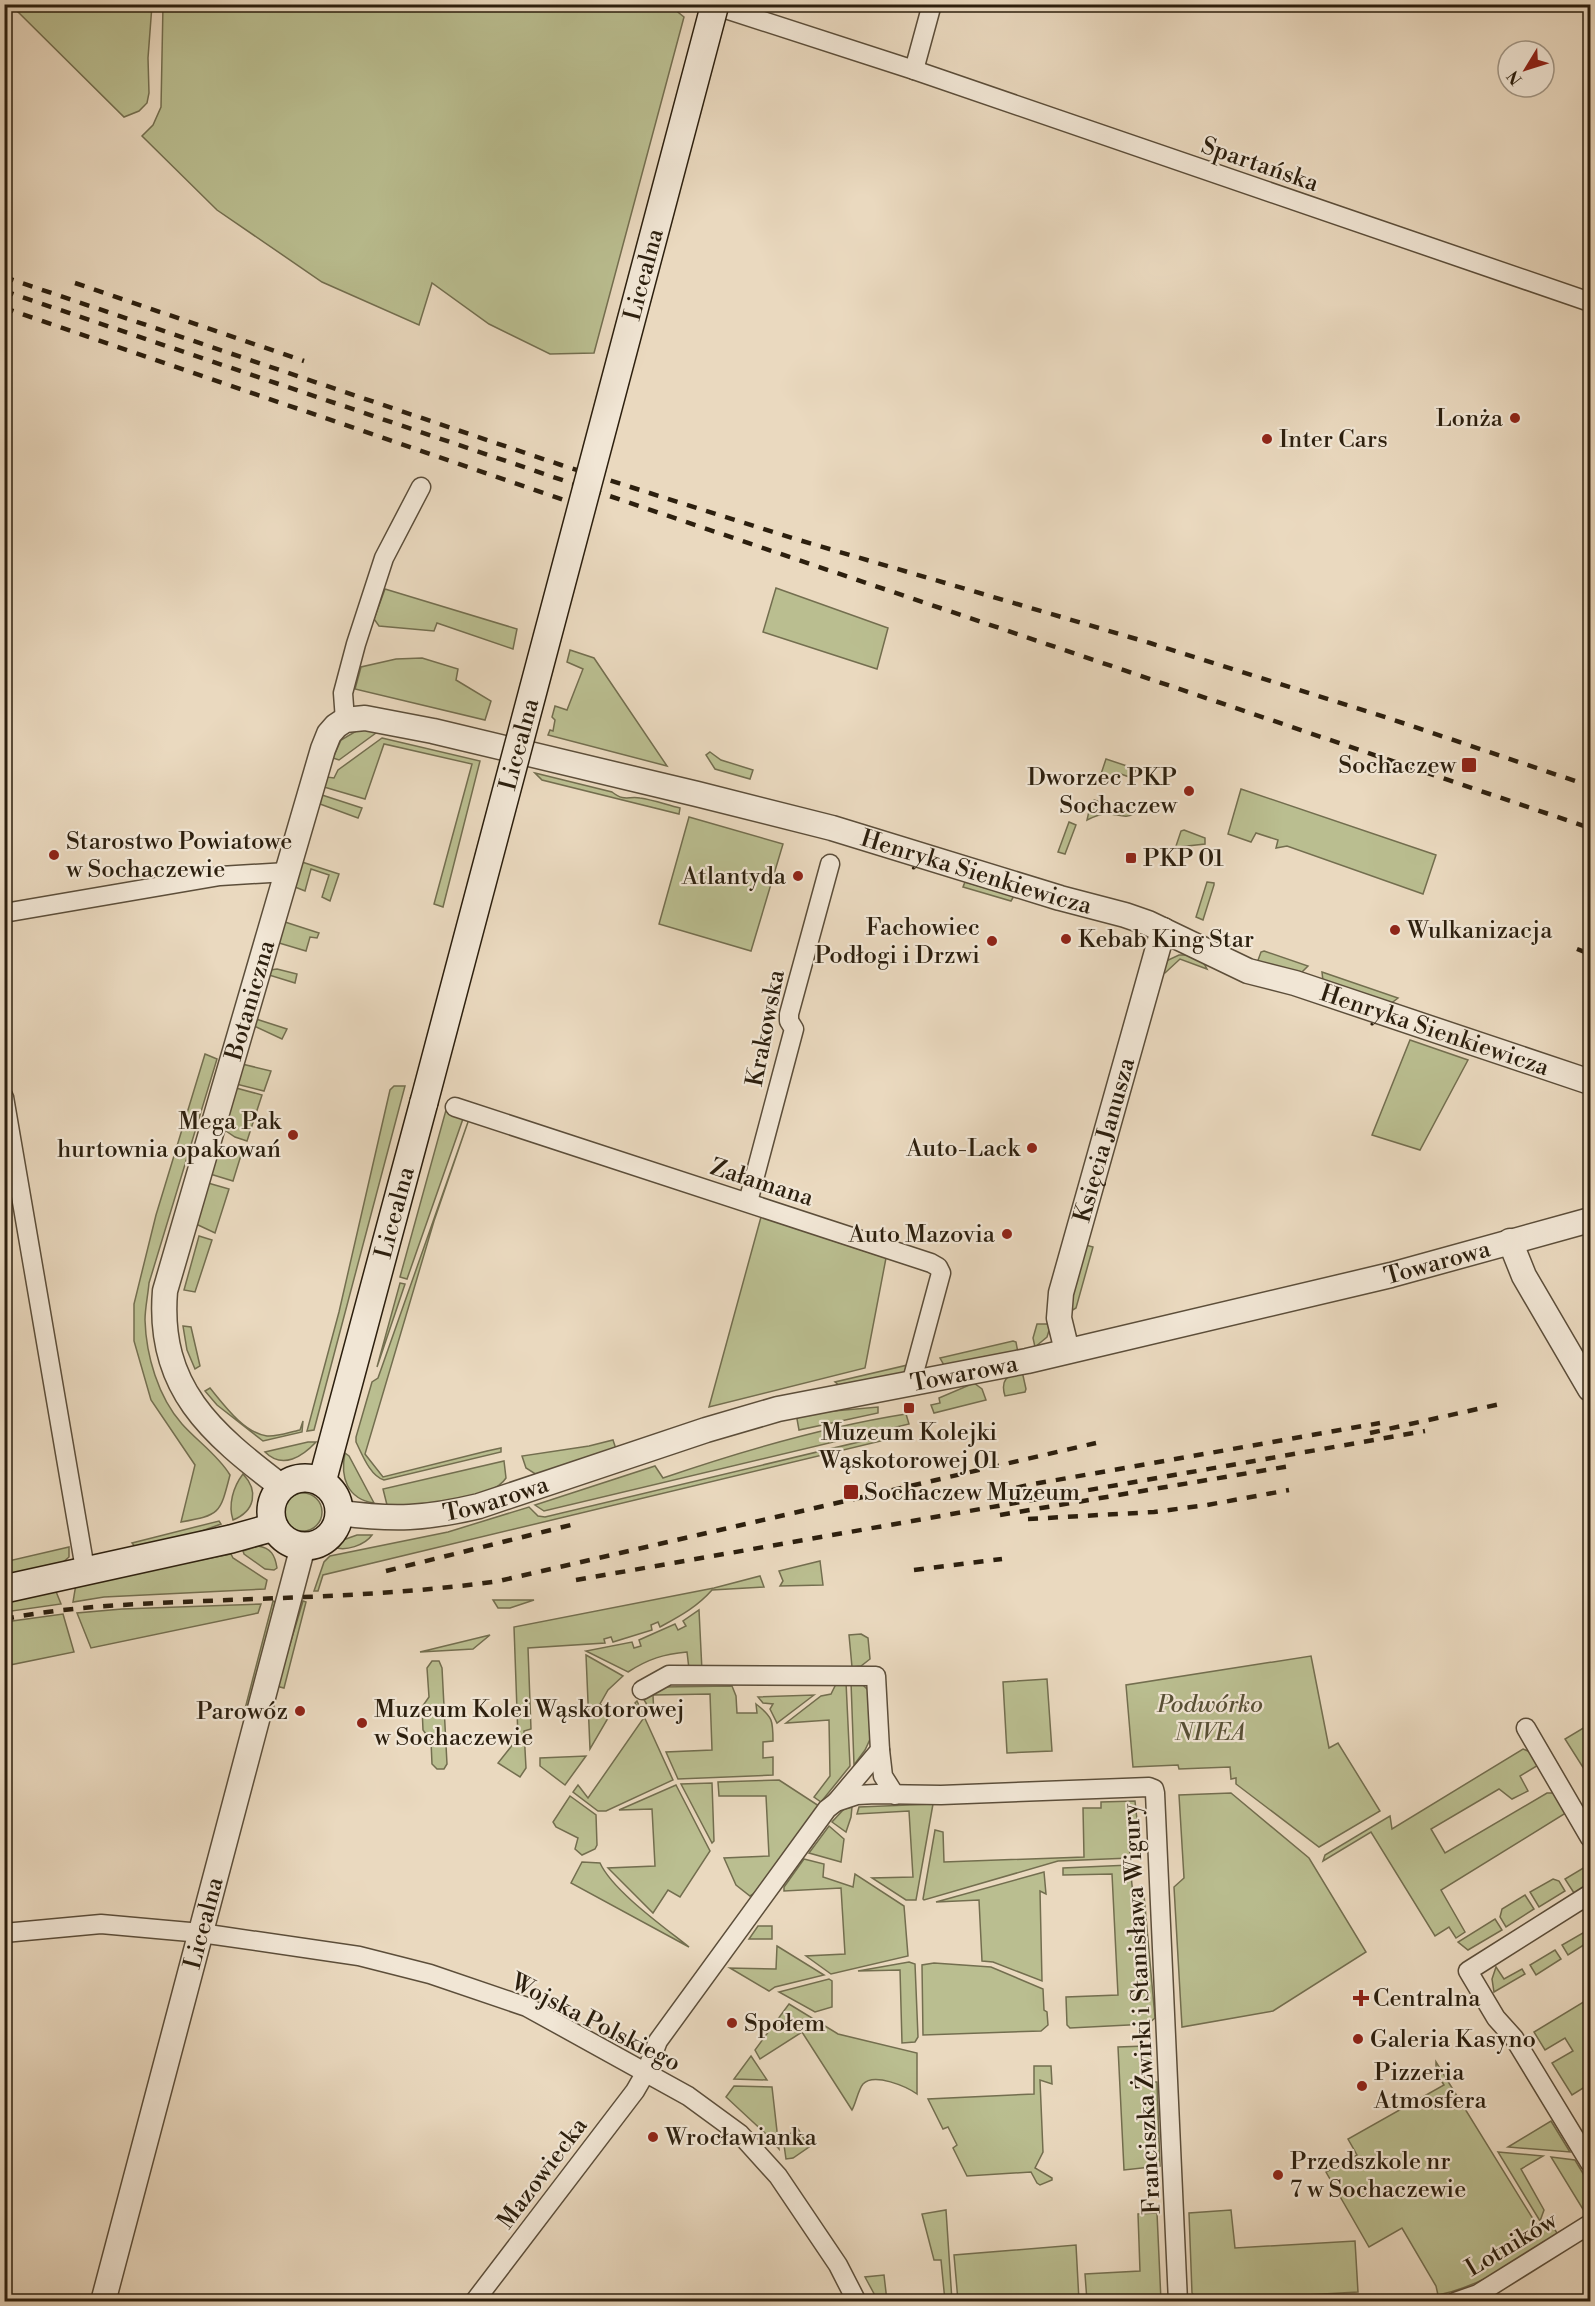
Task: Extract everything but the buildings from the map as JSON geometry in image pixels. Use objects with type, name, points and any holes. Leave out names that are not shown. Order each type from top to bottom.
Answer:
[{"type":"main road","name":"Licealna","points":[[322,1482],[431,1093],[715,4]]},
{"type":"main road","points":[[301,1478],[322,1482],[331,1490],[337,1501],[340,1513],[337,1526],[328,1537],[316,1544],[303,1546],[286,1540],[274,1527],[272,1507],[275,1496],[282,1487],[301,1478]]},
{"type":"main road","points":[[4,1589],[85,1569],[231,1539],[274,1527]]},
{"type":"street","name":"Spartańska","points":[[710,4],[914,70],[1590,302]]},
{"type":"street","points":[[914,70],[932,4]]},
{"type":"street","points":[[345,720],[343,693],[356,644],[384,558],[421,487]]},
{"type":"street","name":"Henryka Sienkiewicza","points":[[345,720],[365,718],[526,754],[832,828],[1125,915],[1163,930],[1248,971],[1295,983],[1590,1082]]},
{"type":"street","name":"Botaniczna","points":[[282,1487],[223,1438],[182,1389],[169,1358],[164,1326],[165,1291],[323,749],[329,734],[345,720]]},
{"type":"street","name":"Licealna","points":[[431,1093],[526,754]]},
{"type":"street","name":"Krakowska","points":[[748,1202],[794,1029],[789,1021],[789,1014],[830,864]]},
{"type":"street","points":[[4,914],[220,876],[288,872]]},
{"type":"street","name":"Księcia Janusza","points":[[1067,1351],[1059,1318],[1060,1293],[1163,930]]},
{"type":"street","points":[[4,1097],[85,1569]]},
{"type":"street","name":"Załamana","points":[[455,1107],[748,1202],[938,1267],[941,1273],[911,1384]]},
{"type":"street","name":"Towarowa","points":[[340,1513],[410,1519],[445,1514],[479,1506],[706,1430],[768,1412],[987,1370],[1391,1275],[1590,1220]]},
{"type":"street","points":[[1510,1241],[1524,1276],[1590,1389]]},
{"type":"street","name":"Licealna","points":[[103,2301],[303,1546]]},
{"type":"street","points":[[642,1690],[669,1675],[876,1676],[883,1776],[895,1795]]},
{"type":"street","points":[[1526,1728],[1590,1838]]},
{"type":"street","points":[[646,2072],[658,2041],[827,1809],[836,1802],[880,1750]]},
{"type":"street","name":"Franciszka Żwirki i Stanisława Wigury","points":[[836,1802],[857,1796],[1149,1787],[1154,1789],[1178,2301]]},
{"type":"street","points":[[1590,1894],[1468,1971],[1496,2018],[1514,2038],[1590,2163]]},
{"type":"street","name":"Wojska Polskiego","points":[[4,1933],[101,1924],[201,1933],[359,1956],[430,1974],[526,2007],[688,2096],[740,2134],[778,2176],[837,2265],[857,2301]]},
{"type":"street","name":"Mazowiecka","points":[[474,2301],[635,2091],[646,2072]]},
{"type":"street","name":"Lotników","points":[[1455,2301],[1478,2294],[1590,2224]]},
{"type":"green space","points":[[11,5],[152,5],[147,103],[139,111],[124,117]]},
{"type":"green space","points":[[163,5],[669,5],[684,17],[594,353],[550,354],[489,324],[432,283],[419,325],[322,282],[217,210],[142,136],[153,125],[161,107]]},
{"type":"green space","points":[[776,588],[888,628],[877,669],[763,632]]},
{"type":"green space","points":[[385,589],[517,629],[513,649],[437,623],[434,631],[379,626],[374,619]]},
{"type":"green space","points":[[570,650],[594,658],[667,766],[548,735],[550,730],[553,731],[555,720],[552,717],[555,706],[567,710],[583,669],[567,662]]},
{"type":"green space","points":[[422,658],[458,669],[456,680],[491,701],[485,720],[355,689],[361,667],[396,659]]},
{"type":"green space","points":[[358,730],[380,730],[339,760],[333,758],[341,740]]},
{"type":"green space","points":[[382,738],[480,761],[443,907],[434,904],[472,764],[384,744],[365,799],[324,787],[327,777],[334,778],[338,770]]},
{"type":"green space","points":[[710,752],[721,760],[753,770],[750,779],[715,769],[706,755]]},
{"type":"green space","points":[[1106,759],[1136,769],[1132,778],[1118,773],[1113,784],[1103,780],[1101,774]]},
{"type":"green space","points":[[535,773],[612,792],[623,798],[645,799],[680,808],[679,814],[542,780]]},
{"type":"green space","points":[[1241,789],[1436,855],[1423,894],[1287,846],[1276,848],[1278,840],[1256,833],[1251,842],[1228,834]]},
{"type":"green space","points":[[322,795],[362,808],[358,818],[320,804]]},
{"type":"green space","points":[[1094,800],[1135,813],[1125,816],[1103,814],[1087,820],[1091,802]]},
{"type":"green space","points":[[689,817],[783,844],[751,951],[659,924]]},
{"type":"green space","points":[[1069,822],[1076,825],[1065,854],[1058,852]]},
{"type":"green space","points":[[1181,831],[1205,838],[1205,844],[1176,846]]},
{"type":"green space","points":[[302,862],[339,874],[330,901],[322,897],[329,875],[311,869],[305,891],[295,887]]},
{"type":"green space","points":[[965,882],[1014,896],[1011,901],[963,887]]},
{"type":"green space","points":[[1207,882],[1214,883],[1214,885],[1203,920],[1196,917]]},
{"type":"green space","points":[[285,922],[319,933],[317,938],[310,937],[306,951],[279,943]]},
{"type":"green space","points":[[1264,951],[1308,966],[1300,974],[1257,963],[1261,952]]},
{"type":"green space","points":[[1179,955],[1202,960],[1207,969],[1180,959],[1165,973],[1160,971],[1166,961]]},
{"type":"green space","points":[[277,969],[297,974],[295,983],[269,975],[270,970]]},
{"type":"green space","points":[[1322,972],[1398,998],[1389,1005],[1323,981]]},
{"type":"green space","points":[[256,1019],[287,1029],[282,1039],[254,1026]]},
{"type":"green space","points":[[1410,1040],[1468,1060],[1420,1150],[1372,1135]]},
{"type":"green space","points":[[205,1054],[217,1059],[149,1283],[145,1311],[151,1361],[166,1401],[182,1424],[220,1461],[230,1475],[224,1498],[216,1511],[204,1517],[181,1522],[195,1465],[151,1400],[134,1341],[134,1304],[156,1215]]},
{"type":"green space","points":[[242,1064],[271,1071],[264,1091],[236,1084]]},
{"type":"green space","points":[[394,1086],[405,1086],[314,1430],[307,1431],[339,1312],[390,1090]]},
{"type":"green space","points":[[236,1088],[262,1095],[247,1141],[223,1129]]},
{"type":"green space","points":[[446,1110],[465,1113],[407,1279],[400,1277]]},
{"type":"green space","points":[[468,1122],[434,1221],[365,1454],[383,1477],[501,1448],[501,1452],[384,1480],[379,1478],[367,1464],[356,1442],[356,1437],[372,1382],[378,1378]]},
{"type":"green space","points":[[225,1147],[242,1152],[233,1181],[210,1174],[218,1151]]},
{"type":"green space","points":[[208,1183],[229,1189],[215,1233],[196,1224]]},
{"type":"green space","points":[[761,1217],[886,1258],[865,1368],[709,1407]]},
{"type":"green space","points":[[199,1236],[212,1240],[195,1292],[184,1290]]},
{"type":"green space","points":[[1082,1244],[1093,1247],[1076,1308],[1071,1311],[1069,1302]]},
{"type":"green space","points":[[400,1283],[405,1284],[377,1367]]},
{"type":"green space","points":[[1037,1324],[1051,1324],[1047,1337],[1035,1347],[1033,1338]]},
{"type":"green space","points":[[183,1326],[191,1327],[200,1366],[195,1369],[187,1350]]},
{"type":"green space","points":[[1016,1342],[1018,1353],[945,1367],[940,1358]]},
{"type":"green space","points":[[912,1364],[906,1374],[840,1386],[835,1382]]},
{"type":"green space","points":[[1022,1371],[1025,1392],[1005,1396],[1003,1386],[1006,1379]]},
{"type":"green space","points":[[974,1383],[982,1389],[986,1400],[934,1413],[931,1405],[940,1403],[939,1398]]},
{"type":"green space","points":[[210,1388],[235,1417],[250,1430],[267,1436],[275,1436],[300,1430],[303,1421],[302,1432],[263,1441],[217,1405],[205,1391]]},
{"type":"green space","points":[[878,1407],[878,1413],[799,1430],[797,1419],[801,1414]]},
{"type":"green space","points":[[906,1414],[909,1424],[544,1511],[535,1505],[655,1466],[663,1478],[783,1441]]},
{"type":"green space","points":[[909,1430],[910,1434],[323,1575],[318,1591],[314,1591],[324,1562],[330,1556],[448,1532],[529,1507],[538,1516],[545,1517]]},
{"type":"green space","points":[[613,1440],[616,1449],[537,1475],[526,1468],[522,1456],[589,1446]]},
{"type":"green space","points":[[316,1442],[305,1452],[292,1459],[279,1460],[265,1452]]},
{"type":"green space","points":[[345,1453],[349,1456],[374,1503],[357,1497],[348,1486],[344,1470]]},
{"type":"green space","points":[[504,1461],[506,1478],[498,1486],[485,1492],[451,1501],[387,1505],[383,1489]]},
{"type":"green space","points":[[243,1474],[251,1487],[252,1500],[246,1511],[233,1520],[232,1496]]},
{"type":"green space","points":[[303,1493],[317,1498],[322,1512],[317,1526],[303,1531],[289,1526],[284,1512],[289,1498]]},
{"type":"green space","points":[[219,1521],[221,1524],[188,1536],[136,1548],[132,1543]]},
{"type":"green space","points":[[357,1535],[372,1535],[365,1542],[354,1547],[344,1549],[334,1547],[343,1540]]},
{"type":"green space","points":[[258,1546],[272,1553],[277,1568],[265,1569],[244,1554],[243,1551]]},
{"type":"green space","points":[[69,1547],[69,1557],[62,1563],[5,1577],[4,1562]]},
{"type":"green space","points":[[231,1554],[233,1558],[267,1580],[265,1589],[104,1597],[73,1602],[76,1584]]},
{"type":"green space","points":[[820,1561],[823,1585],[780,1586],[783,1581],[779,1571]]},
{"type":"green space","points":[[760,1576],[764,1587],[712,1590],[674,1619],[660,1627],[658,1622],[651,1625],[652,1630],[613,1642],[611,1637],[604,1639],[605,1643],[528,1648],[531,1729],[524,1731],[526,1768],[520,1777],[498,1763],[518,1738],[514,1627],[714,1588]]},
{"type":"green space","points":[[55,1589],[61,1604],[5,1612],[4,1601]]},
{"type":"green space","points":[[493,1600],[534,1600],[510,1608],[498,1608]]},
{"type":"green space","points":[[273,1601],[275,1602],[252,1710],[245,1709]]},
{"type":"green space","points":[[303,1601],[306,1602],[284,1688],[278,1684]]},
{"type":"green space","points":[[261,1604],[258,1613],[91,1648],[77,1613],[122,1609]]},
{"type":"green space","points":[[699,1610],[702,1671],[689,1669],[687,1652],[656,1658],[628,1672],[586,1651],[632,1642],[634,1648],[641,1646],[639,1640],[675,1624],[678,1630],[686,1626],[683,1621]]},
{"type":"green space","points":[[63,1614],[74,1652],[5,1666],[5,1622]]},
{"type":"green space","points":[[861,1634],[868,1638],[870,1659],[861,1666],[852,1667],[849,1635]]},
{"type":"green space","points":[[490,1635],[473,1649],[420,1652]]},
{"type":"green space","points":[[586,1655],[623,1676],[608,1690],[600,1704],[611,1713],[590,1749]]},
{"type":"green space","name":"Podwórko NIVEA","points":[[1311,1656],[1329,1748],[1338,1743],[1380,1811],[1319,1847],[1236,1784],[1236,1778],[1231,1779],[1230,1767],[1179,1769],[1178,1765],[1133,1767],[1126,1685]]},
{"type":"green space","points":[[432,1661],[439,1661],[442,1668],[447,1764],[444,1769],[437,1769],[432,1764],[431,1741],[423,1730],[422,1707],[429,1697],[427,1668]]},
{"type":"green space","points":[[1047,1679],[1052,1751],[1007,1753],[1003,1682]]},
{"type":"green space","points":[[837,1682],[846,1682],[850,1766],[821,1802],[814,1797],[830,1776],[829,1720],[786,1723],[821,1696],[831,1694]]},
{"type":"green space","points":[[851,1682],[862,1684],[869,1691],[872,1735],[854,1765]]},
{"type":"green space","points":[[732,1686],[736,1696],[737,1713],[757,1713],[756,1704],[766,1712],[771,1720],[773,1741],[763,1742],[763,1758],[773,1757],[773,1775],[678,1779],[666,1752],[712,1750],[710,1694],[653,1695],[654,1717],[643,1698],[661,1687]]},
{"type":"green space","points":[[814,1695],[777,1723],[770,1709],[773,1704],[763,1703],[758,1697]]},
{"type":"green space","points":[[637,1701],[673,1780],[606,1811],[598,1811],[573,1792],[578,1785],[588,1798],[643,1719],[635,1703]]},
{"type":"green space","points":[[1590,1724],[1590,1765],[1584,1769],[1565,1739]]},
{"type":"green space","points":[[1523,1749],[1533,1753],[1540,1764],[1520,1776],[1528,1791],[1512,1799],[1499,1789],[1431,1829],[1445,1853],[1547,1793],[1558,1793],[1569,1811],[1441,1890],[1465,1932],[1456,1938],[1449,1927],[1435,1936],[1371,1832],[1323,1861],[1325,1855],[1390,1816],[1392,1829]]},
{"type":"green space","points":[[586,1756],[565,1785],[540,1766],[540,1758]]},
{"type":"green space","points":[[779,1780],[819,1806],[755,1893],[750,1896],[736,1885],[724,1858],[769,1856],[766,1796],[719,1796],[718,1782]]},
{"type":"green space","points":[[712,1783],[714,1841],[712,1843],[681,1784]]},
{"type":"green space","points":[[676,1785],[710,1851],[680,1897],[668,1890],[653,1913],[608,1868],[655,1866],[652,1809],[619,1810]]},
{"type":"green space","points":[[1231,1793],[1309,1858],[1366,1952],[1273,2011],[1182,2027],[1174,1887],[1184,1878],[1179,1795]]},
{"type":"green space","points":[[570,1796],[596,1815],[597,1845],[595,1849],[582,1855],[575,1849],[578,1838],[556,1827],[553,1822]]},
{"type":"green space","points":[[1135,1801],[1139,1839],[1129,1840],[1130,1858],[1058,1861],[923,1899],[935,1830],[943,1832],[944,1862],[1084,1857],[1083,1808],[1101,1808],[1101,1802]]},
{"type":"green space","points":[[933,1804],[916,1900],[906,1900],[872,1878],[913,1877],[909,1811],[857,1814],[859,1807]]},
{"type":"green space","points":[[852,1807],[846,1832],[832,1822],[844,1809]]},
{"type":"green space","points":[[829,1826],[844,1839],[841,1862],[809,1853]]},
{"type":"green space","points":[[804,1859],[824,1864],[823,1877],[853,1887],[855,1874],[904,1906],[908,1956],[831,1974],[806,1956],[845,1954],[841,1888],[784,1891],[784,1887]]},
{"type":"green space","points":[[582,1862],[600,1863],[627,1897],[689,1947],[571,1883]]},
{"type":"green space","points":[[1590,1864],[1590,1883],[1574,1893],[1565,1879]]},
{"type":"green space","points":[[1130,1865],[1133,1895],[1144,1895],[1155,2018],[1148,2024],[1070,2028],[1067,2025],[1066,1997],[1118,1995],[1112,1874],[1063,1875],[1063,1868]]},
{"type":"green space","points":[[1044,1872],[1046,1894],[1040,1891],[1042,1981],[993,1962],[982,1961],[979,1900],[936,1902]]},
{"type":"green space","points":[[1553,1879],[1559,1881],[1565,1891],[1539,1907],[1530,1892]]},
{"type":"green space","points":[[1525,1895],[1534,1909],[1506,1927],[1500,1917],[1502,1909]]},
{"type":"green space","points":[[1495,1919],[1502,1930],[1468,1950],[1458,1942]]},
{"type":"green space","points":[[758,1926],[772,1926],[772,1939],[749,1939]]},
{"type":"green space","points":[[1588,1930],[1590,1941],[1568,1955],[1562,1945]]},
{"type":"green space","points":[[777,1946],[824,1975],[775,1987],[769,1991],[730,1968],[776,1969]]},
{"type":"green space","points":[[1555,1950],[1561,1959],[1536,1975],[1530,1965]]},
{"type":"green space","points":[[909,1962],[915,1964],[918,2037],[915,2042],[902,2043],[900,1970],[858,1971]]},
{"type":"green space","points":[[934,1963],[991,1967],[1043,1989],[1044,2010],[1047,2012],[1048,2025],[1041,2031],[923,2035],[922,1965]]},
{"type":"green space","points":[[1496,1967],[1504,1979],[1522,1969],[1525,1974],[1494,1992],[1492,1979]]},
{"type":"green space","points":[[829,1979],[832,1981],[832,2007],[815,2012],[779,1992]]},
{"type":"green space","points":[[1590,1998],[1590,2093],[1587,2095],[1583,2088],[1572,2095],[1552,2063],[1573,2051],[1565,2038],[1545,2050],[1534,2032]]},
{"type":"green space","points":[[789,2004],[838,2034],[917,2053],[917,2094],[890,2082],[868,2081],[861,2087],[852,2110],[802,2032],[760,2059],[755,2050]]},
{"type":"green space","points":[[1118,2047],[1150,2047],[1151,2067],[1144,2068],[1145,2082],[1157,2082],[1160,2166],[1124,2170]]},
{"type":"green space","points":[[751,2056],[767,2080],[734,2079]]},
{"type":"green space","points":[[1436,2062],[1538,2227],[1554,2228],[1558,2235],[1486,2278],[1455,2291],[1438,2295],[1436,2286],[1402,2228],[1369,2247],[1326,2172],[1357,2155],[1348,2139],[1444,2085],[1436,2072]]},
{"type":"green space","points":[[1034,2066],[1051,2066],[1052,2084],[1040,2080],[1043,2152],[1035,2168],[1052,2180],[1040,2185],[1031,2172],[967,2176],[953,2148],[957,2145],[948,2127],[943,2129],[928,2099],[1034,2094]]},
{"type":"green space","points":[[734,2086],[772,2087],[779,2149],[726,2097]]},
{"type":"green space","points":[[1551,2121],[1570,2152],[1508,2147]]},
{"type":"green space","points":[[798,2129],[809,2147],[793,2158],[786,2159],[783,2138]]},
{"type":"green space","points":[[1498,2152],[1543,2156],[1521,2169],[1544,2210],[1540,2221]]},
{"type":"green space","points":[[1551,2157],[1575,2160],[1590,2185],[1587,2209],[1584,2211]]},
{"type":"green space","points":[[946,2210],[952,2301],[945,2301],[941,2260],[934,2260],[922,2214]]},
{"type":"green space","points":[[1231,2210],[1235,2248],[1355,2241],[1358,2292],[1199,2301],[1192,2293],[1189,2213]]},
{"type":"green space","points":[[1157,2213],[1161,2301],[1087,2301],[1085,2274],[1140,2271],[1138,2214]]},
{"type":"green space","points":[[1076,2245],[1079,2301],[958,2301],[954,2255]]},
{"type":"green space","points":[[884,2275],[887,2301],[878,2301],[865,2277]]},
{"type":"railway","points":[[4,277],[561,465],[792,538],[1150,643],[1388,718],[1590,786]]},
{"type":"railway","points":[[75,283],[304,361]]},
{"type":"railway","points":[[4,291],[1590,828]]},
{"type":"railway","points":[[4,308],[573,503]]},
{"type":"railway","points":[[1577,949],[1590,954]]},
{"type":"railway","points":[[1370,1433],[1500,1404]]},
{"type":"railway","points":[[997,1492],[1380,1423]]},
{"type":"railway","points":[[576,1580],[1425,1431]]},
{"type":"railway","points":[[4,1619],[104,1606],[315,1597],[499,1581],[1096,1443]]},
{"type":"railway","points":[[1000,1515],[1290,1466]]},
{"type":"railway","points":[[1028,1519],[1154,1512],[1289,1490]]},
{"type":"railway","points":[[386,1571],[579,1523]]},
{"type":"railway","points":[[914,1570],[1002,1559]]},
{"type":"place","name":"Lonża","points":[[1515,418]]},
{"type":"place","name":"Inter Cars","points":[[1267,439]]},
{"type":"place","name":"Sochaczew","points":[[1469,765]]},
{"type":"place","name":"Dworzec PKP Sochaczew","points":[[1189,791]]},
{"type":"place","name":"Starostwo Powiatowe w Sochaczewie","points":[[54,855]]},
{"type":"place","name":"PKP 01","points":[[1131,858]]},
{"type":"place","name":"Atlantyda","points":[[798,876]]},
{"type":"place","name":"Wulkanizacja","points":[[1395,930]]},
{"type":"place","name":"Kebab King Star","points":[[1066,939]]},
{"type":"place","name":"Fachowiec Podłogi i Drzwi","points":[[992,941]]},
{"type":"place","name":"Mega Pak hurtownia opakowań","points":[[293,1135]]},
{"type":"place","name":"Auto-Lack","points":[[1032,1148]]},
{"type":"place","name":"Auto Mazovia","points":[[1007,1234]]},
{"type":"place","name":"Muzeum Kolejki Wąskotorowej 01","points":[[909,1408]]},
{"type":"place","name":"Sochaczew Muzeum","points":[[851,1492]]},
{"type":"place","name":"Parowóz","points":[[300,1711]]},
{"type":"place","name":"Muzeum Kolei Wąskotorowej w Sochaczewie","points":[[362,1723]]},
{"type":"place","name":"Centralna","points":[[1361,1998]]},
{"type":"place","name":"Społem","points":[[732,2023]]},
{"type":"place","name":"Galeria Kasyno","points":[[1358,2039]]},
{"type":"place","name":"Pizzeria Atmosfera","points":[[1362,2086]]},
{"type":"place","name":"Wrocławianka","points":[[653,2137]]},
{"type":"place","name":"Przedszkole nr 7 w Sochaczewie","points":[[1278,2175]]}]
